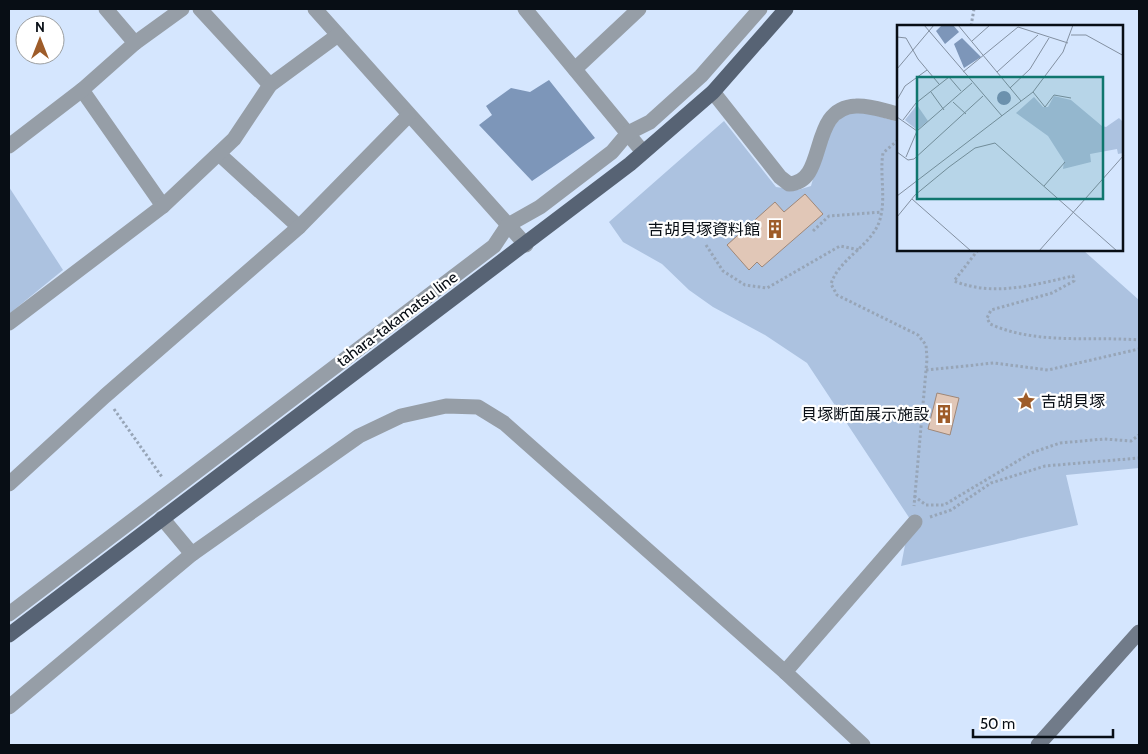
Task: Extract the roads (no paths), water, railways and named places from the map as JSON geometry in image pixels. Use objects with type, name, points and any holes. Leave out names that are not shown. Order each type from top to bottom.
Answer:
[{"type":"main road","name":"tahara-takamatsu line","points":[[9,635],[526,245],[643,152],[713,92],[786,9]]},
{"type":"street","points":[[106,9],[135,43]]},
{"type":"street","points":[[9,146],[82,90],[135,43],[182,9]]},
{"type":"street","points":[[200,9],[270,85]]},
{"type":"street","points":[[315,9],[408,116],[526,245]]},
{"type":"street","points":[[525,9],[643,152]]},
{"type":"street","points":[[575,69],[639,9]]},
{"type":"street","points":[[9,614],[494,246],[508,226],[540,206],[612,152],[628,133],[650,122],[701,76],[760,9]]},
{"type":"street","points":[[9,323],[163,206],[234,139],[270,85],[338,36]]},
{"type":"street","points":[[82,90],[163,206]]},
{"type":"street","points":[[713,92],[780,177],[789,184],[798,184],[808,176],[826,125],[832,117],[844,109],[854,106],[869,106],[897,114]]},
{"type":"street","points":[[9,484],[105,396],[299,227],[408,116]]},
{"type":"street","points":[[219,154],[299,227]]},
{"type":"street","points":[[9,707],[192,554],[358,436],[401,416],[446,406],[478,407],[504,423],[785,672],[863,745]]},
{"type":"street","points":[[162,518],[192,554]]},
{"type":"street","points":[[785,672],[915,522]]},
{"type":"street","points":[[1038,745],[1139,632]]},
{"type":"place","name":"吉胡貝塚資料館","points":[[775,229]]},
{"type":"place","name":"吉胡貝塚","points":[[1026,401]]},
{"type":"place","name":"貝塚断面展示施設","points":[[944,414]]}]
